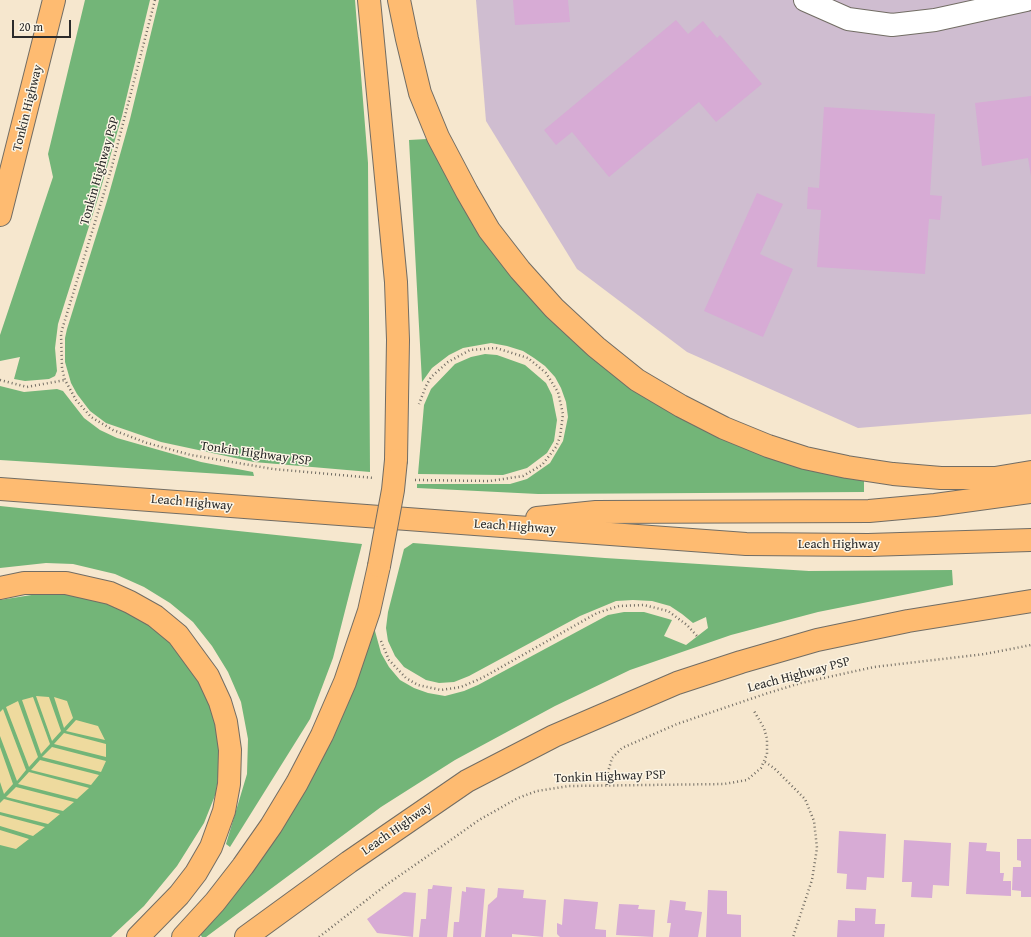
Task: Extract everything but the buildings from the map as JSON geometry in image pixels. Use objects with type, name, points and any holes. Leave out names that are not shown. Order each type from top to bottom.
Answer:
[{"type":"highway","name":"Tonkin Highway","points":[[0,215],[54,0]]},
{"type":"highway","points":[[183,937],[215,902],[271,826],[322,735],[345,682],[369,611],[379,566],[393,490],[396,460],[398,340],[396,282],[369,0]]},
{"type":"highway","points":[[399,0],[406,39],[423,100],[438,137],[489,230],[520,270],[554,308],[596,347],[637,380],[680,406],[724,428],[768,446],[805,458],[847,467],[941,478],[995,478],[1031,472]]},
{"type":"highway","name":"Leach Highway","points":[[0,489],[746,544],[868,545],[1031,540]]},
{"type":"highway","points":[[474,524],[596,512],[869,511],[935,505],[1031,492]]},
{"type":"highway","points":[[0,588],[24,583],[66,583],[110,593],[130,602],[155,616],[178,635],[208,676],[220,702],[226,722],[230,750],[229,784],[221,818],[211,847],[196,873],[179,895],[138,937]]},
{"type":"highway","name":"Leach Highway","points":[[349,862],[467,781],[554,736],[678,683],[741,662],[817,640],[908,621],[1031,600]]},
{"type":"highway","points":[[246,937],[349,862]]},
{"type":"highway","points":[[271,937],[349,862]]},
{"type":"street","points":[[805,0],[848,19],[892,25],[935,20],[1026,0]]},
{"type":"path","name":"Tonkin Highway PSP","points":[[155,0],[111,170],[61,333],[62,368],[65,380],[76,400],[91,417],[113,430],[147,443],[190,455],[273,469],[382,478]]},
{"type":"path","points":[[410,480],[490,481],[523,476],[542,465],[556,447],[562,428],[563,414],[558,392],[546,373],[528,358],[496,348],[470,350],[448,362],[431,377],[419,405]]},
{"type":"path","points":[[0,380],[27,387],[65,380]]},
{"type":"path","points":[[380,637],[389,660],[406,678],[418,684],[441,690],[461,687],[482,678],[596,614],[619,606],[644,605],[668,611],[687,625],[697,636]]},
{"type":"path","name":"Leach Highway PSP","points":[[607,785],[608,772],[612,758],[622,748],[677,724],[768,693],[801,683],[874,667],[985,654],[1031,645]]},
{"type":"path","points":[[754,711],[764,728],[767,739],[767,754],[764,762],[774,768],[805,799],[814,821],[817,848],[812,880],[793,937]]},
{"type":"path","name":"Tonkin Highway PSP","points":[[318,937],[386,885],[479,820],[518,798],[537,791],[569,786],[738,782],[755,775],[764,762]]},
{"type":"shaded area","points":[[476,0],[1031,0],[1031,414],[858,428],[687,352],[577,269],[486,121]]},
{"type":"green space","points":[[85,0],[150,0],[122,116],[58,324],[55,348],[57,371],[55,376],[49,379],[25,381],[14,379],[20,357],[0,361],[0,335],[53,177],[48,154]]},
{"type":"green space","points":[[159,0],[355,0],[368,163],[370,472],[254,462],[161,442],[106,423],[90,411],[77,394],[71,383],[65,362],[65,338],[67,329],[107,201],[130,119]]},
{"type":"green space","points":[[427,139],[459,200],[495,253],[649,399],[693,425],[737,445],[817,472],[864,481],[864,492],[538,494],[417,488],[417,484],[510,484],[527,479],[550,463],[563,441],[568,417],[566,402],[555,377],[545,366],[534,358],[523,351],[507,346],[491,343],[463,348],[449,355],[432,368],[422,382],[409,140]]},
{"type":"green space","points":[[485,354],[497,355],[525,365],[546,383],[552,395],[557,420],[554,441],[547,453],[527,468],[503,475],[418,474],[424,405],[431,389],[455,364],[471,357]]},
{"type":"green space","points":[[0,386],[24,392],[57,389],[63,391],[84,418],[100,430],[117,438],[201,462],[253,472],[254,476],[0,460]]},
{"type":"green space","points":[[0,506],[362,544],[333,658],[310,719],[230,847],[226,844],[247,774],[248,739],[241,702],[228,672],[212,646],[193,622],[170,603],[144,587],[115,574],[73,564],[46,563],[0,568]]},
{"type":"green space","points":[[413,543],[605,558],[809,571],[952,570],[953,585],[818,612],[731,635],[630,670],[555,706],[455,760],[381,807],[206,937],[202,937],[200,934],[371,631],[375,631],[381,653],[389,667],[400,680],[414,688],[428,693],[445,696],[464,691],[478,685],[608,615],[624,612],[644,612],[672,620],[664,636],[686,645],[708,628],[706,617],[693,623],[670,606],[652,601],[616,601],[580,616],[469,676],[454,682],[439,683],[426,680],[404,667],[395,656],[388,641],[386,628],[388,612],[404,549]]},
{"type":"green space","points":[[44,593],[75,595],[106,603],[137,618],[156,630],[173,645],[204,689],[216,716],[221,752],[216,793],[204,823],[177,866],[144,906],[111,937],[0,937],[0,600]]},
{"type":"sand","points":[[36,696],[49,697],[61,731],[52,741]]},
{"type":"sand","points":[[33,697],[50,744],[41,754],[22,700]]},
{"type":"sand","points":[[54,697],[67,701],[73,718],[64,728]]},
{"type":"sand","points":[[18,701],[38,757],[29,767],[6,707]]},
{"type":"sand","points":[[3,709],[26,770],[17,781],[0,736],[0,712]]},
{"type":"sand","points":[[76,720],[98,726],[105,740],[66,731]]},
{"type":"sand","points":[[64,733],[106,744],[106,757],[54,744]]},
{"type":"sand","points":[[0,747],[13,784],[4,794],[0,782]]},
{"type":"sand","points":[[52,747],[106,761],[101,772],[42,757]]},
{"type":"sand","points":[[40,760],[99,775],[91,785],[31,770]]},
{"type":"sand","points":[[29,772],[89,788],[77,799],[18,784]]},
{"type":"sand","points":[[16,787],[74,802],[63,811],[6,797]]},
{"type":"sand","points":[[4,799],[60,814],[48,824],[0,812],[0,803]]},
{"type":"sand","points":[[0,815],[45,827],[33,836],[0,826]]},
{"type":"sand","points":[[0,830],[29,839],[16,849],[0,845]]}]
